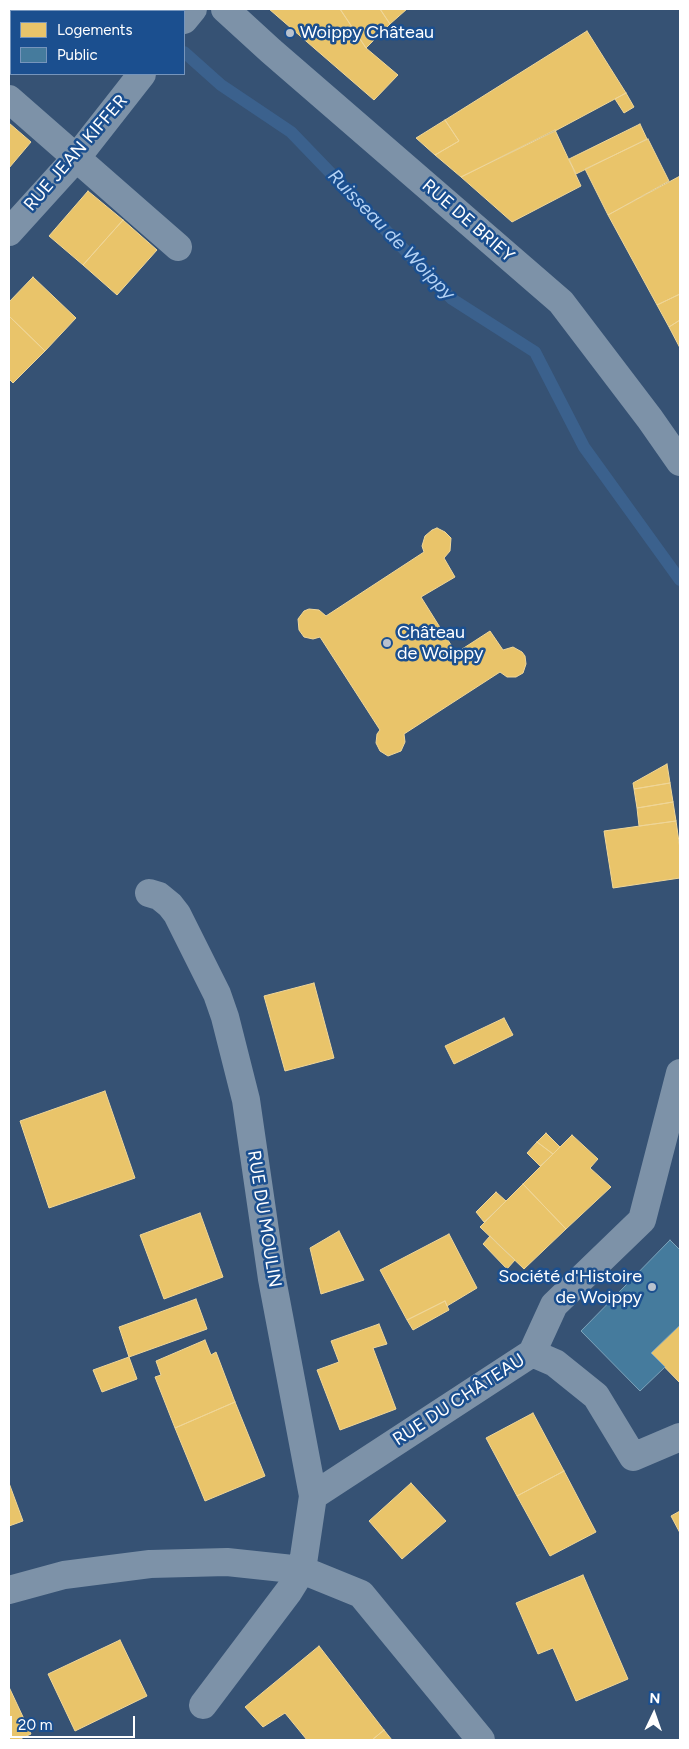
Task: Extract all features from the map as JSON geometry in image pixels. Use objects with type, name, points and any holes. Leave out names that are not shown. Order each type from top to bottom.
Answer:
[{"type":"street","points":[[185,19],[193,9]]},
{"type":"street","name":"RUE DE BRIEY","points":[[225,9],[561,302],[650,419],[680,462]]},
{"type":"street","name":"RUE JEAN KIFFER","points":[[9,232],[77,157],[141,75]]},
{"type":"street","points":[[9,99],[178,247]]},
{"type":"street","name":"RUE DU MOULIN","points":[[148,893],[159,896],[177,914],[217,994],[225,1017],[246,1100],[272,1278],[313,1496],[302,1570]]},
{"type":"street","name":"RUE DU CHÂTEAU","points":[[313,1496],[532,1353],[554,1305],[642,1220],[680,1073]]},
{"type":"street","points":[[532,1353],[555,1363],[596,1396],[633,1456],[680,1437]]},
{"type":"street","points":[[9,1590],[64,1575],[150,1564],[227,1562],[302,1570],[361,1594],[481,1740]]},
{"type":"street","points":[[203,1705],[289,1591],[302,1570]]},
{"type":"building: Logements","points":[[269,9],[340,9],[366,48],[398,75],[374,100]]},
{"type":"building: Logements","points":[[340,9],[380,9],[390,24],[366,48]]},
{"type":"building: Logements","points":[[380,9],[407,9],[390,24]]},
{"type":"building: Logements","points":[[587,31],[626,93],[555,131],[461,177],[435,155],[459,141],[445,120]]},
{"type":"building: Logements","points":[[626,93],[634,107],[624,113],[615,99]]},
{"type":"building: Logements","points":[[445,120],[459,141],[435,155],[416,138]]},
{"type":"building: Logements","points":[[9,123],[31,142],[9,168]]},
{"type":"building: Logements","points":[[640,124],[647,139],[576,174],[569,159]]},
{"type":"building: Logements","points":[[555,130],[581,186],[512,222],[461,177]]},
{"type":"building: Logements","points":[[648,139],[669,181],[608,215],[585,169]]},
{"type":"building: Logements","points":[[680,176],[680,294],[657,305],[608,215]]},
{"type":"building: Logements","points":[[88,191],[123,220],[83,265],[49,236]]},
{"type":"building: Logements","points":[[123,220],[157,250],[117,295],[83,265]]},
{"type":"building: Logements","points":[[33,277],[76,318],[45,351],[9,316],[9,302]]},
{"type":"building: Logements","points":[[680,294],[680,320],[669,327],[657,305]]},
{"type":"building: Logements","points":[[9,316],[45,351],[13,383],[9,379]]},
{"type":"building: Logements","points":[[680,320],[680,348],[669,327]]},
{"type":"building: Logements","name":"Château de Woippy","points":[[437,528],[451,538],[450,551],[444,558],[455,577],[421,597],[456,653],[490,631],[503,650],[513,647],[522,652],[525,656],[526,664],[523,673],[516,677],[507,677],[500,672],[404,734],[405,742],[401,751],[388,756],[380,751],[376,743],[377,734],[380,730],[320,637],[313,639],[304,637],[299,630],[298,619],[304,611],[309,609],[319,610],[326,616],[424,552],[422,546],[425,536]]},
{"type":"building: Logements","points":[[667,764],[670,783],[634,789],[633,783]]},
{"type":"building: Logements","points":[[670,783],[673,802],[637,808],[634,789]]},
{"type":"building: Logements","points":[[673,802],[676,821],[639,826],[637,808]]},
{"type":"building: Logements","points":[[676,821],[680,849],[680,878],[613,888],[604,831]]},
{"type":"building: Logements","points":[[314,983],[334,1058],[285,1071],[264,996]]},
{"type":"building: Logements","points":[[504,1018],[513,1035],[454,1064],[445,1046]]},
{"type":"building: Logements","points":[[105,1091],[135,1178],[49,1208],[20,1121]]},
{"type":"building: Logements","points":[[546,1133],[560,1147],[553,1154],[537,1142]]},
{"type":"building: Logements","points":[[572,1135],[598,1159],[590,1168],[611,1187],[566,1229],[523,1184]]},
{"type":"building: Logements","points":[[537,1142],[553,1154],[540,1166],[527,1153]]},
{"type":"building: Logements","points":[[523,1184],[566,1229],[524,1269],[480,1227]]},
{"type":"building: Logements","points":[[496,1192],[506,1201],[484,1222],[476,1212]]},
{"type":"building: Logements","points":[[200,1213],[223,1277],[164,1299],[140,1235]]},
{"type":"building: Logements","points":[[339,1231],[364,1280],[321,1294],[310,1248]]},
{"type":"building: Logements","points":[[449,1234],[477,1288],[447,1306],[445,1301],[407,1320],[380,1270]]},
{"type":"building: Logements","points":[[490,1236],[515,1260],[507,1269],[483,1244]]},
{"type":"building: Logements","points":[[196,1299],[207,1329],[129,1357],[119,1327]]},
{"type":"building: Logements","points":[[445,1301],[449,1310],[413,1330],[407,1320]]},
{"type":"building: Logements","points":[[379,1324],[387,1344],[373,1348],[396,1409],[340,1430],[317,1370],[339,1362],[331,1341]]},
{"type":"building: Logements","points":[[680,1325],[680,1383],[651,1353]]},
{"type":"building: Logements","points":[[205,1340],[211,1355],[216,1352],[235,1402],[175,1428],[155,1377],[161,1375],[156,1361]]},
{"type":"building: Logements","points":[[129,1357],[137,1379],[102,1392],[93,1370]]},
{"type":"building: Logements","points":[[235,1402],[265,1476],[205,1501],[175,1428]]},
{"type":"building: Logements","points":[[533,1413],[564,1471],[517,1496],[486,1438]]},
{"type":"building: Logements","points":[[564,1471],[596,1532],[550,1556],[517,1496]]},
{"type":"building: Logements","points":[[9,1483],[23,1521],[9,1526]]},
{"type":"building: Logements","points":[[411,1483],[446,1521],[402,1559],[369,1521]]},
{"type":"building: Logements","points":[[680,1511],[680,1533],[671,1516]]},
{"type":"building: Logements","points":[[583,1575],[628,1679],[576,1701],[553,1648],[538,1654],[516,1603]]},
{"type":"building: Logements","points":[[120,1640],[147,1696],[75,1731],[48,1674]]},
{"type":"building: Logements","points":[[319,1646],[384,1730],[372,1740],[307,1740],[285,1713],[263,1727],[245,1707]]},
{"type":"building: Logements","points":[[9,1687],[31,1734],[18,1740],[9,1740]]},
{"type":"building: Logements","points":[[384,1730],[392,1740],[372,1740]]},
{"type":"building: Public","name":"Société d'Histoire de Woippy","points":[[670,1240],[680,1250],[680,1325],[651,1353],[665,1367],[640,1391],[581,1331]]},
{"type":"waterway","name":"Ruisseau de Woippy","points":[[185,53],[221,85],[291,132],[452,299],[535,352],[584,447],[680,580]]},
{"type":"place","name":"Woippy Château","points":[[290,33]]},
{"type":"place","name":"Château de Woippy","points":[[387,643]]},
{"type":"place","name":"Société d'Histoire de Woippy","points":[[652,1287]]}]
